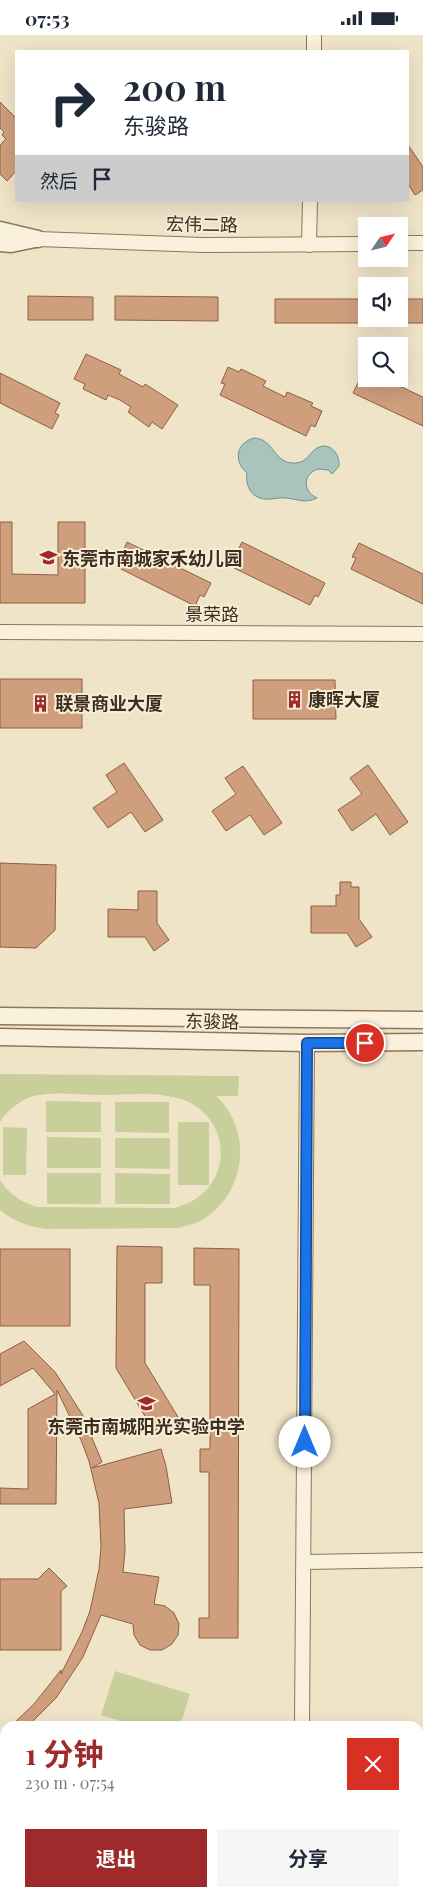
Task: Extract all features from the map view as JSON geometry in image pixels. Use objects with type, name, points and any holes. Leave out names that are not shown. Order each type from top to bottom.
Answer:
[{"type":"street","points":[[314,35],[314,50]]},
{"type":"street","points":[[310,202],[310,245]]},
{"type":"street","name":"宏伟二路","points":[[0,230],[38,239],[203,245],[358,244]]},
{"type":"street","name":"宏伟二路","points":[[0,243],[11,244],[38,239]]},
{"type":"street","points":[[408,243],[423,243]]},
{"type":"street","name":"景荣路","points":[[0,632],[423,634]]},
{"type":"street","name":"东骏路","points":[[1,1016],[423,1020]]},
{"type":"street","name":"东骏路","points":[[0,1037],[307,1043],[423,1042]]},
{"type":"street","points":[[302,1721],[307,1043]]},
{"type":"street","points":[[304,1562],[423,1560]]},
{"type":"green space","points":[[0,1074],[239,1076],[238,1096],[216,1096],[228,1110],[240,1141],[237,1175],[230,1191],[220,1205],[207,1217],[179,1228],[47,1229],[17,1221],[0,1210],[0,1180],[7,1190],[16,1197],[37,1207],[175,1208],[196,1199],[207,1190],[220,1164],[220,1142],[214,1126],[204,1113],[192,1104],[178,1098],[163,1095],[45,1094],[28,1098],[16,1105],[0,1122]]},
{"type":"green space","points":[[46,1101],[101,1102],[101,1132],[46,1132]]},
{"type":"green space","points":[[115,1102],[169,1102],[169,1133],[115,1132]]},
{"type":"green space","points":[[178,1122],[209,1122],[209,1185],[178,1185]]},
{"type":"green space","points":[[3,1127],[27,1128],[26,1175],[3,1175]]},
{"type":"green space","points":[[47,1137],[101,1138],[101,1168],[47,1168]]},
{"type":"green space","points":[[115,1138],[170,1138],[170,1169],[115,1168]]},
{"type":"green space","points":[[47,1173],[101,1173],[101,1204],[47,1204]]},
{"type":"green space","points":[[115,1173],[170,1174],[170,1204],[115,1204]]},
{"type":"green space","points":[[115,1671],[190,1694],[182,1721],[120,1721],[101,1715]]},
{"type":"water","points":[[254,438],[266,442],[282,460],[295,463],[305,460],[317,448],[322,446],[330,447],[338,457],[339,466],[332,474],[328,470],[318,469],[309,475],[306,483],[307,487],[312,495],[317,498],[305,501],[283,498],[260,498],[250,490],[247,482],[247,473],[238,458],[243,444]]},
{"type":"building","points":[[0,102],[15,117],[15,172],[7,181],[0,174],[0,145],[6,139],[2,135],[4,132],[0,128]]},
{"type":"building","points":[[409,146],[423,167],[423,190],[415,195],[409,186]]},
{"type":"building","points":[[28,296],[93,297],[93,320],[28,320]]},
{"type":"building","points":[[115,296],[218,297],[218,321],[115,320]]},
{"type":"building","points":[[275,299],[358,299],[358,323],[275,323]]},
{"type":"building","points":[[408,299],[423,299],[423,323],[408,323]]},
{"type":"building","points":[[86,354],[121,370],[119,374],[143,387],[145,384],[178,405],[162,429],[152,422],[149,427],[128,412],[131,407],[120,400],[108,395],[106,400],[83,389],[85,384],[74,379]]},
{"type":"building","points":[[228,367],[239,372],[241,369],[266,381],[263,386],[285,397],[287,392],[313,403],[311,406],[322,411],[315,427],[311,425],[306,436],[220,395],[225,384],[221,383]]},
{"type":"building","points":[[0,373],[60,403],[55,413],[59,415],[52,429],[0,403]]},
{"type":"building","points":[[358,383],[358,387],[401,387],[423,397],[423,426],[353,393]]},
{"type":"building","points":[[0,522],[12,522],[12,574],[58,575],[58,522],[85,522],[85,603],[0,603]]},
{"type":"building","points":[[127,542],[211,583],[204,597],[200,595],[195,606],[119,568],[124,558],[121,556]]},
{"type":"building","points":[[242,542],[325,583],[318,597],[315,595],[310,605],[234,568],[239,557],[235,556]]},
{"type":"building","points":[[359,543],[423,574],[423,604],[351,569],[356,558],[352,557]]},
{"type":"building","name":"联景商业大厦","points":[[0,679],[82,679],[82,728],[0,728]]},
{"type":"building","name":"康晖大厦","points":[[253,680],[335,680],[336,719],[253,719]]},
{"type":"building","points":[[124,763],[163,820],[145,832],[131,812],[108,828],[93,808],[117,792],[106,775]]},
{"type":"building","points":[[368,765],[408,822],[390,835],[376,814],[352,831],[338,810],[362,794],[350,778]]},
{"type":"building","points":[[243,766],[282,823],[264,835],[250,815],[226,831],[212,811],[236,794],[225,778]]},
{"type":"building","points":[[0,863],[56,865],[55,930],[36,948],[0,947]]},
{"type":"building","points":[[340,882],[351,882],[351,887],[359,887],[359,919],[372,937],[356,947],[347,933],[311,933],[311,906],[336,906],[336,895],[340,895]]},
{"type":"building","points":[[138,891],[157,891],[157,923],[169,940],[154,951],[145,937],[108,937],[108,909],[138,910]]},
{"type":"building","points":[[117,1246],[162,1247],[162,1283],[145,1283],[145,1363],[178,1417],[154,1431],[116,1368]]},
{"type":"building","points":[[194,1248],[239,1249],[238,1638],[199,1638],[199,1618],[209,1618],[209,1472],[200,1472],[200,1449],[210,1449],[210,1285],[194,1285]]},
{"type":"building","points":[[0,1249],[70,1249],[70,1326],[0,1326]]},
{"type":"building","points":[[24,1341],[55,1372],[82,1414],[102,1462],[92,1468],[161,1449],[166,1466],[172,1503],[124,1509],[125,1551],[123,1572],[159,1577],[154,1604],[165,1606],[174,1613],[179,1624],[178,1635],[172,1644],[162,1650],[150,1650],[140,1645],[134,1635],[133,1624],[101,1615],[83,1657],[56,1698],[33,1721],[16,1721],[34,1704],[61,1670],[61,1674],[82,1632],[90,1611],[99,1569],[101,1547],[99,1503],[89,1461],[57,1390],[56,1504],[0,1504],[0,1488],[28,1489],[28,1409],[55,1394],[33,1368],[0,1386],[0,1354]]},
{"type":"building","points":[[49,1568],[67,1586],[61,1591],[61,1650],[0,1650],[0,1579],[38,1579]]},
{"type":"place","name":"东莞市南城家禾幼儿园","points":[[48,558]]},
{"type":"place","name":"康晖大厦","points":[[294,699]]},
{"type":"place","name":"联景商业大厦","points":[[41,703]]},
{"type":"place","name":"东莞市南城阳光实验中学","points":[[146,1403]]},
{"type":"route","points":[[305,1442],[307,1043],[365,1043]]}]
